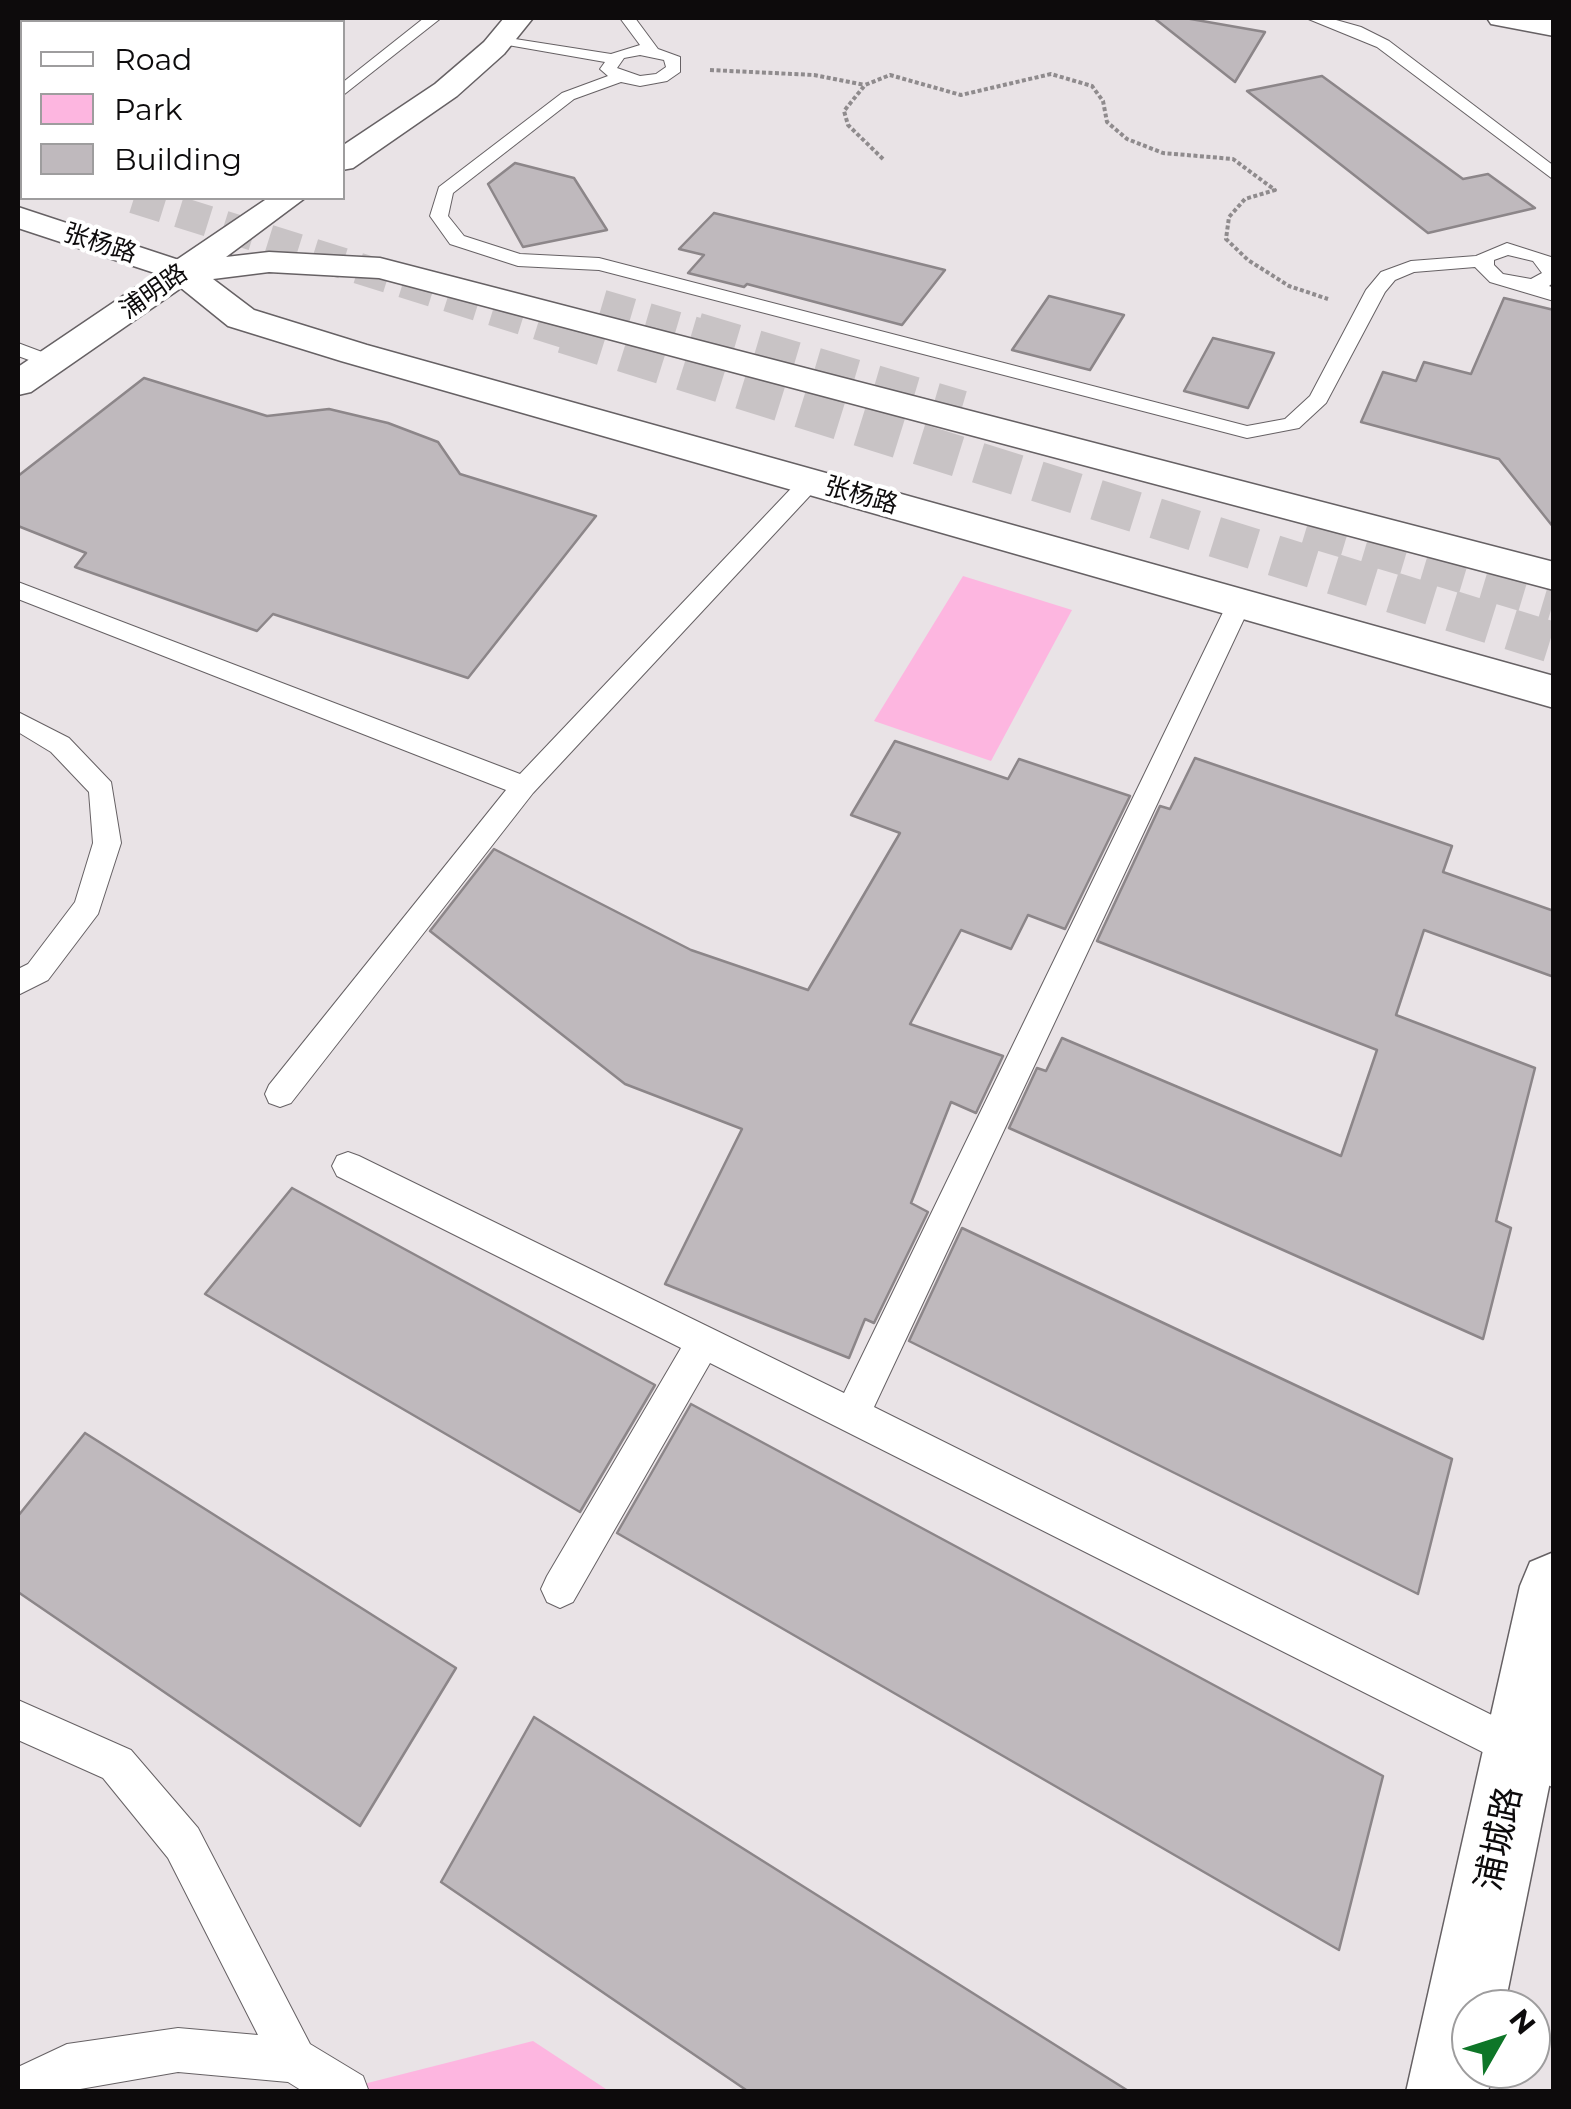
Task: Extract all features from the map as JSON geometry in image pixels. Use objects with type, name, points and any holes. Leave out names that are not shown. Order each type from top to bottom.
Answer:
[{"type":"main road","points":[[1501,18],[1554,28]]},
{"type":"main road","points":[[345,159],[446,90],[511,28]]},
{"type":"main road","name":"浦明路","points":[[18,384],[34,355],[182,272],[286,200]]},
{"type":"main road","name":"张杨路","points":[[18,217],[182,272],[242,318],[1554,692]]},
{"type":"main road","name":"张杨路","points":[[182,272],[269,262],[380,268],[1554,576]]},
{"type":"main road","name":"浦城路","points":[[1447,2092],[1536,1759],[1554,1586]]},
{"type":"lane","points":[[345,89],[433,18]]},
{"type":"lane","points":[[628,18],[651,50]]},
{"type":"lane","points":[[1314,18],[1356,30],[1383,44],[1554,175]]},
{"type":"lane","points":[[511,28],[616,68],[651,80],[674,70],[674,60],[651,50],[628,52],[616,68],[568,96],[446,191],[439,216],[457,240],[518,260],[600,264],[1247,432],[1292,424],[1319,400],[1365,311],[1388,276],[1411,267],[1482,262],[1490,252],[1507,249],[1547,253],[1552,274],[1548,280],[1531,285]]},
{"type":"lane","points":[[1482,262],[1497,278],[1531,285],[1554,295]]},
{"type":"lane","points":[[280,1094],[524,786],[810,482]]},
{"type":"lane","points":[[18,590],[524,786]]},
{"type":"lane","points":[[852,1414],[1240,604]]},
{"type":"lane","points":[[18,722],[60,745],[102,789],[107,843],[88,906],[38,972],[18,983]]},
{"type":"lane","points":[[348,1166],[852,1414],[1536,1759]]},
{"type":"lane","points":[[560,1589],[704,1341]]},
{"type":"lane","points":[[18,1720],[117,1764],[182,1844],[294,2060]]},
{"type":"lane","points":[[18,2090],[68,2066],[178,2050],[294,2060],[347,2092]]},
{"type":"path","points":[[674,70],[814,75],[865,84],[890,75],[922,87],[961,94],[994,90],[1050,74],[1092,86],[1103,101],[1106,122],[1127,140],[1163,153],[1233,159],[1275,190],[1245,199],[1229,217],[1226,239],[1289,286],[1365,311]]},
{"type":"path","points":[[865,84],[844,111],[848,125],[884,159]]},
{"type":"green space","points":[[963,576],[1072,610],[991,761],[874,721]]},
{"type":"green space","points":[[533,2041],[609,2091],[332,2092]]},
{"type":"building","points":[[1154,18],[1185,18],[1265,32],[1235,82]]},
{"type":"building","points":[[1322,76],[1463,179],[1488,174],[1535,208],[1428,233],[1247,91]]},
{"type":"building","points":[[515,163],[574,178],[607,230],[523,247],[488,184]]},
{"type":"building","points":[[714,213],[945,270],[902,325],[747,284],[744,287],[688,273],[704,255],[679,249]]},
{"type":"building","points":[[1049,296],[1124,315],[1090,370],[1012,350]]},
{"type":"building","points":[[1504,298],[1554,310],[1554,528],[1499,459],[1361,422],[1383,372],[1416,381],[1424,362],[1471,374]]},
{"type":"building","points":[[1213,338],[1274,353],[1248,408],[1184,391]]},
{"type":"building","points":[[144,378],[267,416],[329,409],[388,423],[438,442],[460,474],[596,516],[468,678],[273,614],[257,631],[75,567],[86,553],[18,526],[18,476]]},
{"type":"building","points":[[895,741],[1008,779],[1019,759],[1130,796],[1065,929],[1028,915],[1011,949],[961,930],[910,1024],[1003,1056],[976,1113],[951,1102],[911,1203],[928,1212],[874,1323],[865,1319],[849,1358],[665,1284],[742,1129],[625,1084],[430,931],[494,849],[691,950],[808,990],[900,833],[851,815]]},
{"type":"building","points":[[1195,758],[1452,846],[1443,872],[1554,911],[1554,977],[1424,930],[1396,1015],[1535,1068],[1496,1221],[1511,1228],[1483,1339],[1009,1128],[1037,1068],[1046,1071],[1062,1038],[1341,1156],[1377,1050],[1097,941],[1160,806],[1170,809]]},
{"type":"building","points":[[292,1188],[655,1385],[580,1512],[205,1294]]},
{"type":"building","points":[[962,1228],[1452,1459],[1418,1594],[909,1341]]},
{"type":"building","points":[[691,1404],[1383,1776],[1339,1950],[617,1533]]},
{"type":"building","points":[[85,1433],[456,1668],[360,1826],[18,1592],[18,1516]]},
{"type":"building","points":[[534,1717],[1130,2092],[749,2092],[441,1882]]},
{"type":"tunnel","points":[[140,200],[572,335]]},
{"type":"tunnel","points":[[602,305],[704,335]]},
{"type":"tunnel","points":[[564,333],[1554,643]]},
{"type":"tunnel","points":[[696,333],[961,411]]},
{"type":"tunnel","points":[[1307,526],[1554,600]]}]
